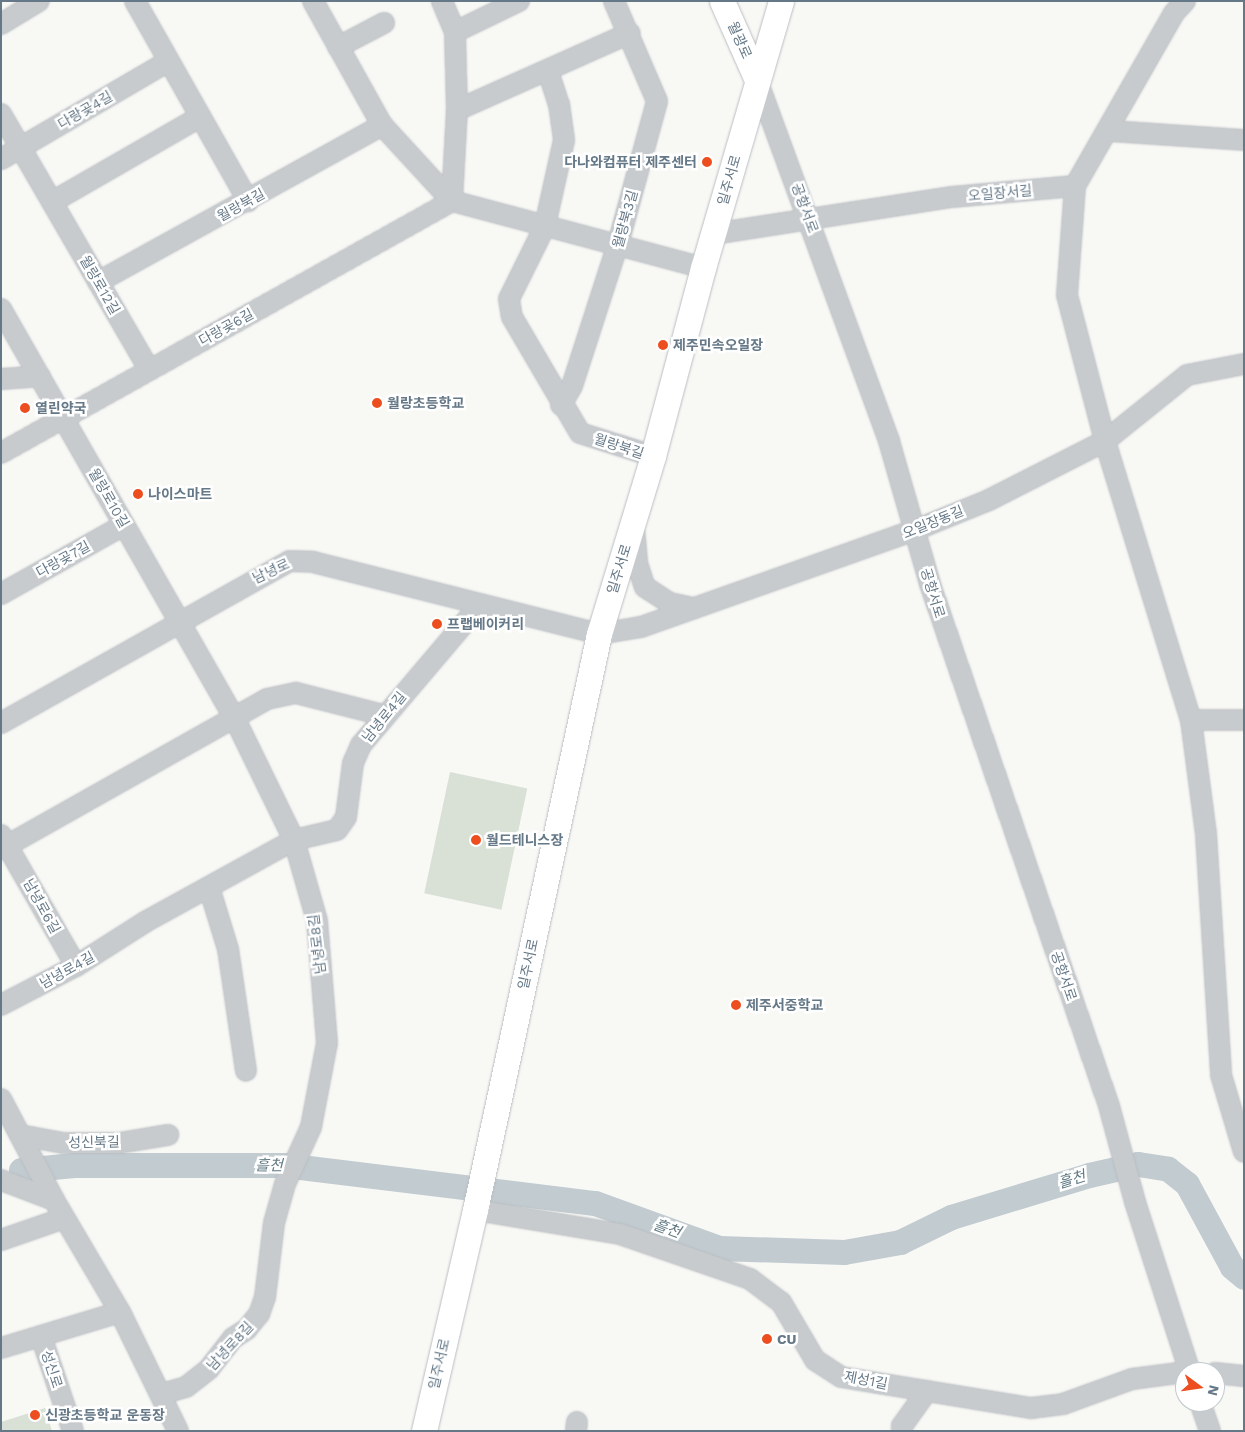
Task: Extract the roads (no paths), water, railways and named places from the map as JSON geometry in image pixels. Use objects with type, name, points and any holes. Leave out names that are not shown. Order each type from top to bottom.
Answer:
[{"type":"main road","name":"월광로","points":[[722,1],[757,80]]},
{"type":"main road","name":"일주서로","points":[[424,1431],[475,1210],[599,634],[653,456],[703,268],[781,1]]},
{"type":"street","points":[[1,24],[39,1]]},
{"type":"street","points":[[313,1],[382,125],[452,201],[703,268]]},
{"type":"street","points":[[442,1],[455,32],[457,110],[452,201]]},
{"type":"street","points":[[455,32],[519,1]]},
{"type":"street","name":"월랑북3길","points":[[561,404],[572,386],[618,244],[657,101],[630,33],[614,1]]},
{"type":"street","points":[[1185,1],[1174,12],[1109,131],[1075,186],[1067,295],[1104,441],[1191,720],[1206,834],[1221,1075],[1244,1152]]},
{"type":"street","points":[[140,3],[169,61],[248,201]]},
{"type":"street","points":[[338,47],[384,23]]},
{"type":"street","points":[[457,110],[630,33]]},
{"type":"street","name":"다랑곶4길","points":[[1,159],[169,61]]},
{"type":"street","name":"월랑북길","points":[[548,71],[559,104],[564,140],[544,226],[510,299],[512,317],[561,404],[580,433],[653,456]]},
{"type":"street","name":"공항서로","points":[[757,80],[810,219],[889,441],[961,679],[1110,1111],[1135,1202],[1187,1362]]},
{"type":"street","name":"월랑로12길","points":[[1,114],[149,370]]},
{"type":"street","points":[[52,202],[200,117]]},
{"type":"street","name":"월랑북길","points":[[98,282],[248,201],[382,125]]},
{"type":"street","points":[[1109,131],[1244,140]]},
{"type":"street","name":"오일장서길","points":[[714,234],[952,197],[1075,186]]},
{"type":"street","name":"다랑곶6길","points":[[1,453],[452,201]]},
{"type":"street","name":"월랑로10길","points":[[1,309],[179,620]]},
{"type":"street","name":"오일장동길","points":[[599,634],[641,627],[915,530],[989,500],[1104,441],[1187,375],[1244,364]]},
{"type":"street","points":[[1,379],[40,376]]},
{"type":"street","points":[[633,520],[637,563],[645,587],[670,604],[696,608]]},
{"type":"street","name":"다랑곶7길","points":[[1,594],[124,525]]},
{"type":"street","name":"남녕로","points":[[1,723],[278,565],[299,560],[479,606],[599,634]]},
{"type":"street","name":"남녕로4길","points":[[1,1005],[76,966],[209,887],[294,840],[337,830],[346,817],[353,764],[361,745],[383,715],[479,606]]},
{"type":"street","name":"남녕로8길","points":[[161,1394],[186,1387],[209,1369],[233,1338],[247,1329],[259,1314],[271,1261],[274,1223],[285,1184],[301,1154],[311,1127],[326,1043],[317,921],[294,840],[234,717],[179,620]]},
{"type":"street","points":[[3,843],[267,699],[296,693],[383,715]]},
{"type":"street","points":[[1191,720],[1244,720]]},
{"type":"street","name":"남녕로6길","points":[[3,843],[76,966]]},
{"type":"street","points":[[209,887],[228,949],[246,1071]]},
{"type":"street","points":[[1,1099],[64,1218],[120,1312],[178,1431]]},
{"type":"street","name":"성신북길","points":[[20,1135],[63,1143],[109,1143],[168,1135]]},
{"type":"street","points":[[1,1180],[54,1200]]},
{"type":"street","name":"제성1길","points":[[475,1210],[620,1234],[750,1279],[781,1302],[815,1360],[841,1377],[1031,1408],[1063,1404],[1132,1379],[1175,1374]]},
{"type":"street","points":[[1,1240],[64,1218]]},
{"type":"street","points":[[1,1348],[120,1312]]},
{"type":"street","name":"성신로","points":[[41,1336],[73,1431]]},
{"type":"street","points":[[1225,1374],[1244,1376]]},
{"type":"street","points":[[902,1431],[902,1426],[927,1391]]},
{"type":"street","points":[[1203,1412],[1210,1431]]},
{"type":"waterway","name":"흘천","points":[[21,1170],[74,1165],[284,1165],[595,1203],[719,1248],[844,1252],[900,1242],[951,1217],[1089,1175],[1138,1164],[1168,1169],[1187,1184],[1232,1267],[1244,1277]]},
{"type":"place","name":"다나와컴퓨터 제주센터","points":[[707,162]]},
{"type":"place","name":"제주민속오일장","points":[[663,345]]},
{"type":"place","name":"월랑초등학교","points":[[377,403]]},
{"type":"place","name":"열린약국","points":[[25,408]]},
{"type":"place","name":"나이스마트","points":[[138,494]]},
{"type":"place","name":"프랩베이커리","points":[[437,624]]},
{"type":"place","name":"월드테니스장","points":[[476,840]]},
{"type":"place","name":"제주서중학교","points":[[736,1005]]},
{"type":"place","name":"CU","points":[[767,1339]]},
{"type":"place","name":"신광초등학교 운동장","points":[[35,1415]]}]
